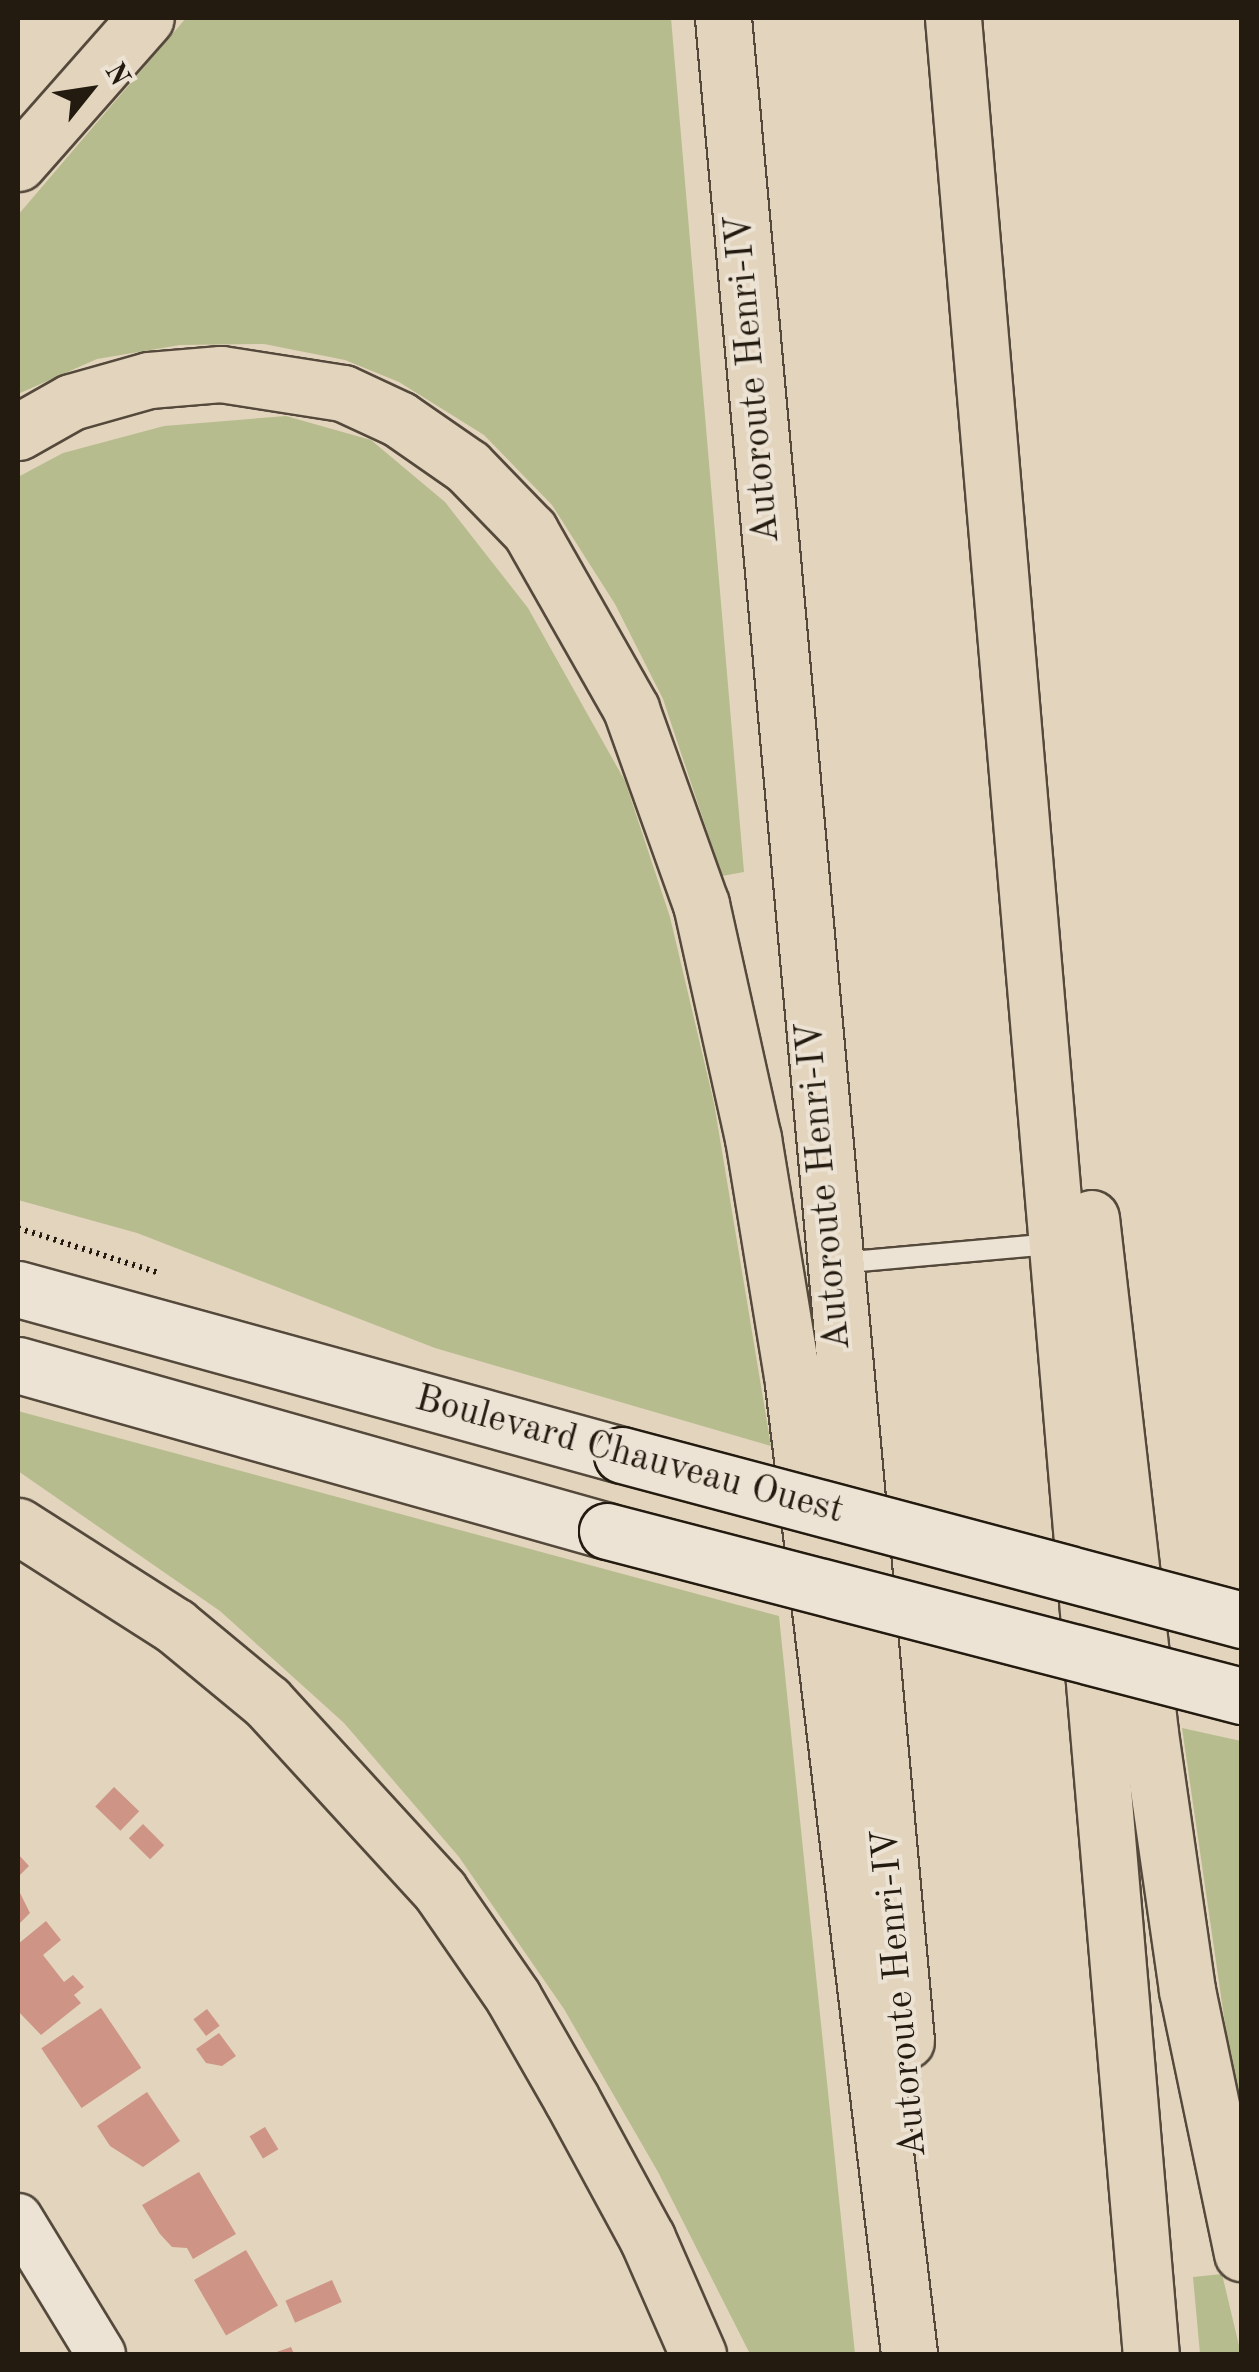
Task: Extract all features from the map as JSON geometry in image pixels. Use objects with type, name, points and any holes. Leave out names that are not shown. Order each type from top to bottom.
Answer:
[{"type":"highway","points":[[18,163],[146,18]]},
{"type":"highway","name":"Autoroute Henri-IV","points":[[722,18],[932,2354]]},
{"type":"highway","points":[[953,18],[1024,818],[1151,2354]]},
{"type":"highway","points":[[18,432],[71,402],[149,380],[222,374],[343,394],[399,419],[468,467],[530,531],[631,710],[700,904],[733,1027],[756,1158],[792,1375],[909,2354]]},
{"type":"highway","points":[[1024,818],[1100,1272],[1150,1732],[1184,1970],[1242,2253]]},
{"type":"highway","points":[[18,1526],[176,1626],[267,1702],[440,1891],[572,2100],[648,2238],[698,2354]]},
{"type":"main road","name":"Boulevard Chauveau Ouest","points":[[18,1289],[1242,1620]]},
{"type":"main road","name":"Boulevard Chauveau Ouest","points":[[18,1365],[607,1531],[1242,1696]]},
{"type":"street","points":[[18,2218],[102,2354]]},
{"type":"lane","points":[[832,1264],[1059,1243]]},
{"type":"green space","points":[[186,18],[671,18],[744,872],[722,876],[663,699],[615,604],[552,505],[484,435],[399,382],[345,360],[264,344],[180,345],[97,359],[18,394],[18,215]]},
{"type":"green space","points":[[286,416],[371,440],[445,502],[528,608],[625,781],[670,917],[714,1103],[771,1446],[435,1348],[137,1233],[18,1200],[18,477],[63,453],[164,426]]},
{"type":"green space","points":[[18,1411],[779,1616],[855,2354],[750,2354],[658,2172],[564,2009],[459,1857],[344,1723],[220,1611],[18,1471]]},
{"type":"green space","points":[[1182,1728],[1241,1741],[1241,2108],[1231,2065]]},
{"type":"green space","points":[[1222,2274],[1241,2354],[1200,2354],[1193,2277]]},
{"type":"building","points":[[114,1787],[139,1811],[120,1831],[95,1806]]},
{"type":"building","points":[[143,1824],[164,1845],[150,1859],[129,1838]]},
{"type":"building","points":[[18,1854],[29,1866],[18,1877]]},
{"type":"building","points":[[18,1895],[30,1913],[18,1925]]},
{"type":"building","points":[[46,1921],[61,1940],[43,1955],[64,1982],[73,1975],[84,1987],[74,1995],[81,2003],[41,2035],[18,2011],[18,1944]]},
{"type":"building","points":[[101,2008],[141,2068],[82,2108],[41,2048]]},
{"type":"building","points":[[207,2009],[220,2026],[206,2036],[193,2019]]},
{"type":"building","points":[[219,2033],[236,2056],[222,2066],[206,2063],[196,2049]]},
{"type":"building","points":[[147,2092],[180,2141],[143,2167],[110,2146],[97,2126]]},
{"type":"building","points":[[265,2127],[278,2149],[263,2159],[250,2136]]},
{"type":"building","points":[[199,2172],[236,2234],[193,2259],[187,2248],[172,2247],[142,2205]]},
{"type":"building","points":[[246,2250],[278,2305],[226,2335],[194,2280]]},
{"type":"building","points":[[332,2280],[342,2302],[295,2323],[285,2301]]},
{"type":"building","points":[[291,2347],[294,2354],[271,2354]]}]
